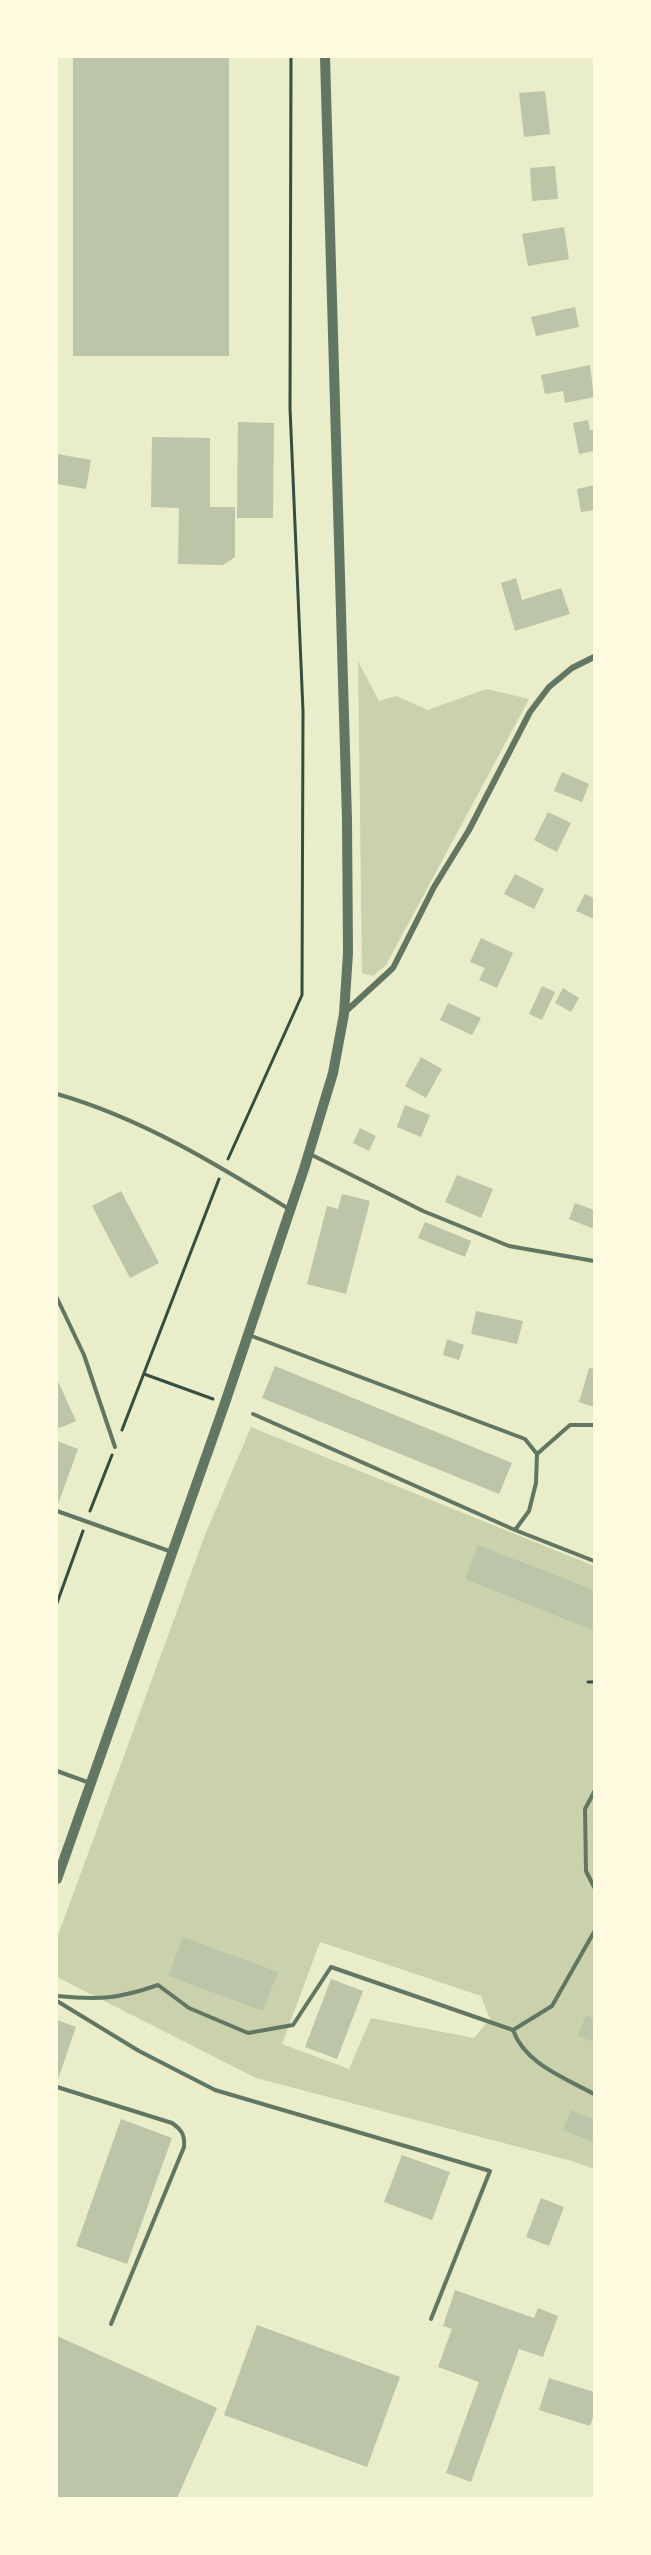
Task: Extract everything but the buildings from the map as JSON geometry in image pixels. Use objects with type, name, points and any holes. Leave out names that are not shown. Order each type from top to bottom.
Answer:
[{"type":"street","points":[[57,1879],[248,1335],[309,1154],[333,1074],[344,1014],[348,953],[347,820],[325,57]]},
{"type":"street","points":[[344,1014],[393,969],[434,887],[469,830],[530,712],[549,687],[572,668],[594,657]]},
{"type":"lane","points":[[57,1094],[136,1122],[223,1169],[290,1210]]},
{"type":"lane","points":[[309,1154],[423,1211],[509,1245],[594,1261]]},
{"type":"lane","points":[[57,1298],[84,1355],[115,1447]]},
{"type":"lane","points":[[248,1335],[525,1439],[537,1454],[536,1483],[529,1511],[515,1530]]},
{"type":"lane","points":[[253,1414],[515,1530],[594,1561]]},
{"type":"lane","points":[[537,1454],[570,1425],[594,1425]]},
{"type":"lane","points":[[57,1511],[172,1552]]},
{"type":"lane","points":[[57,1771],[91,1784]]},
{"type":"lane","points":[[594,1792],[585,1809],[586,1871],[594,1887]]},
{"type":"lane","points":[[513,2030],[552,2006],[594,1932]]},
{"type":"lane","points":[[57,1996],[88,1999],[123,1997],[158,1985],[189,2008],[248,2033],[293,2025],[331,1967],[513,2030]]},
{"type":"lane","points":[[57,2001],[139,2051],[215,2090],[490,2171],[431,2319]]},
{"type":"lane","points":[[513,2030],[516,2040],[531,2058],[594,2094]]},
{"type":"lane","points":[[57,2087],[172,2123],[181,2130],[185,2139],[184,2147],[111,2324]]},
{"type":"path","points":[[57,1603],[86,1521],[223,1169],[302,995],[303,711],[290,408],[291,57]]},
{"type":"path","points":[[144,1374],[218,1401]]},
{"type":"path","points":[[588,1682],[594,1682]]},
{"type":"green space","points":[[358,661],[379,701],[396,696],[428,710],[486,689],[529,699],[386,965],[373,976],[362,973]]},
{"type":"green space","points":[[251,1427],[594,1566],[594,2169],[572,2161],[256,2078],[57,1977],[57,1938],[205,1535]],"holes":[[[320,1942],[481,1996],[490,2019],[474,2038],[371,2018],[349,2069],[282,2044]]]}]
